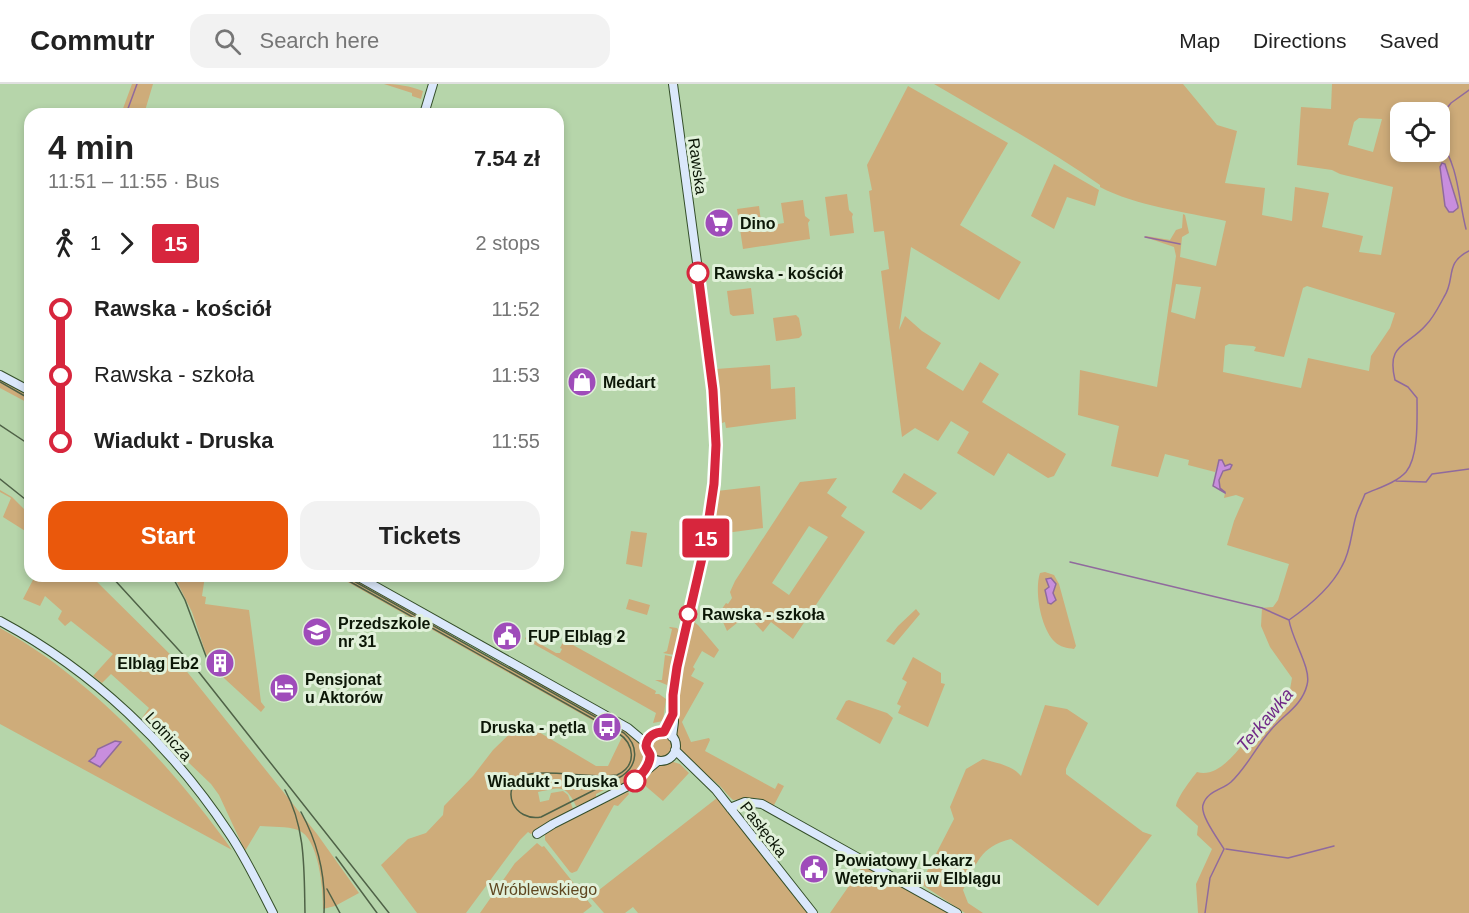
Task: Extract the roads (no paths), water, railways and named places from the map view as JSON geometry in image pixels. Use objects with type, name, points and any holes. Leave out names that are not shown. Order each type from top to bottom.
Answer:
[{"type":"street","points":[[426,108],[433,84]]},
{"type":"street","name":"Rawska","points":[[672,737],[673,695],[679,652],[711,511],[716,445],[711,372],[673,84]]},
{"type":"street","points":[[0,375],[24,389]]},
{"type":"street","points":[[368,582],[628,728],[647,744],[650,756],[644,773]]},
{"type":"street","name":"Lotnicza","points":[[0,621],[70,664],[110,696],[155,739],[195,784],[229,832],[273,913]]},
{"type":"street","name":"Rawska","points":[[664,732],[673,714]]},
{"type":"street","points":[[537,834],[628,786],[658,761],[673,754],[675,742],[664,732],[651,735],[628,728]]},
{"type":"street","points":[[647,744],[651,735]]},
{"type":"street","name":"Pasłęcka","points":[[673,754],[710,783],[813,913]]},
{"type":"street","points":[[650,756],[658,761]]},
{"type":"street","points":[[730,808],[746,802],[762,804],[957,913]]},
{"type":"waterway","points":[[128,108],[137,84]]},
{"type":"waterway","name":"Terkawka","points":[[1450,104],[1469,90]]},
{"type":"waterway","name":"Terkawka","points":[[1450,159],[1466,229]]},
{"type":"waterway","points":[[1145,237],[1180,244]]},
{"type":"waterway","name":"Terkawka","points":[[1205,913],[1210,878],[1224,849],[1204,815],[1203,805],[1215,791],[1227,785],[1237,776],[1265,737],[1297,705],[1305,692],[1307,671],[1289,620],[1319,596],[1337,574],[1345,560],[1356,516],[1365,494],[1397,479],[1406,472],[1410,465],[1415,447],[1417,398],[1408,387],[1395,380],[1393,359],[1400,347],[1431,319],[1447,290],[1453,266],[1461,256],[1469,251]]},
{"type":"waterway","points":[[1396,481],[1426,482],[1432,474],[1469,469]]},
{"type":"waterway","points":[[1070,562],[1262,608],[1289,620]]},
{"type":"waterway","points":[[1226,849],[1288,858],[1334,846]]},
{"type":"tram line","points":[[0,382],[24,396]]},
{"type":"tram line","points":[[351,582],[618,733],[628,743],[631,761],[617,775],[542,773],[523,776],[516,782],[511,796],[517,810],[523,815],[541,817],[627,772],[635,755],[632,744],[624,733],[356,582]]},
{"type":"railway","points":[[0,425],[24,441]]},
{"type":"railway","points":[[0,479],[24,498]]},
{"type":"railway","points":[[116,582],[198,671],[389,913]]},
{"type":"railway","points":[[175,582],[185,600],[210,667]]},
{"type":"railway","points":[[285,790],[292,804],[300,835],[304,866],[305,913]]},
{"type":"railway","points":[[301,812],[320,861],[324,887],[324,913]]},
{"type":"railway","points":[[336,857],[377,913]]},
{"type":"railway","points":[[327,889],[340,913]]},
{"type":"place","name":"Dino","points":[[719,223]]},
{"type":"place","name":"Rawska - kościół","points":[[698,273]]},
{"type":"place","name":"Medart","points":[[582,382]]},
{"type":"place","name":"Rawska - szkoła","points":[[688,614]]},
{"type":"place","name":"Przedszkole nr 31","points":[[317,632]]},
{"type":"place","name":"FUP Elbląg 2","points":[[507,636]]},
{"type":"place","name":"Elbląg Eb2","points":[[220,663]]},
{"type":"place","name":"Pensjonat u Aktorów","points":[[284,688]]},
{"type":"place","name":"Druska - pętla","points":[[607,727]]},
{"type":"place","name":"Wiadukt - Druska","points":[[635,781]]},
{"type":"place","name":"Powiatowy Lekarz Weterynarii w Elblągu","points":[[814,869]]},
{"type":"park label","name":"Wróblewskiego","points":[[543,889]]}]
